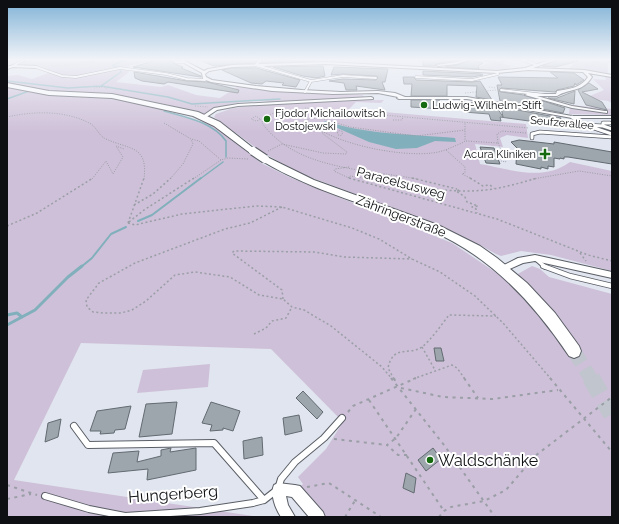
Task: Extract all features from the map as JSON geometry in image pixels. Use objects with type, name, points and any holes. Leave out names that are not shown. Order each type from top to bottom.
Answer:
[{"type":"main road","name":"Zähringerstraße","points":[[7,85],[45,92],[112,96],[155,104],[203,117],[217,124],[251,155],[266,155],[307,181],[442,231],[473,247],[503,269],[544,308],[574,351]]},
{"type":"street","points":[[229,83],[265,89],[305,92],[392,94],[403,98]]},
{"type":"street","points":[[586,83],[582,87],[559,92],[557,95],[527,95],[596,112],[612,111]]},
{"type":"street","points":[[203,117],[216,110],[238,105],[403,98],[482,100],[572,117],[612,117]]},
{"type":"street","points":[[503,269],[521,260],[535,258],[612,275]]},
{"type":"street","points":[[288,517],[282,506],[278,490],[295,491],[318,517]]},
{"type":"lane","points":[[305,92],[310,83]]},
{"type":"lane","points":[[501,90],[548,95]]},
{"type":"lane","points":[[572,117],[582,125],[604,130],[612,136]]},
{"type":"lane","points":[[603,126],[602,123],[610,123]]},
{"type":"lane","points":[[582,125],[603,126],[612,129]]},
{"type":"lane","points":[[532,138],[532,134],[540,132],[612,136]]},
{"type":"lane","points":[[535,258],[539,263],[550,270],[612,286]]},
{"type":"lane","points":[[278,490],[281,479],[295,462],[324,438],[342,418]]},
{"type":"lane","points":[[74,426],[88,445],[214,443],[264,500]]},
{"type":"lane","name":"Hungerberg","points":[[45,496],[89,509],[126,516],[200,511],[253,504],[264,500],[278,490]]},
{"type":"path","points":[[467,91],[496,90]]},
{"type":"path","name":"Seufzerallee","points":[[301,107],[534,128]]},
{"type":"path","points":[[260,119],[263,119],[267,115],[282,109]]},
{"type":"path","points":[[278,110],[350,127],[402,135],[416,136],[465,130]]},
{"type":"path","points":[[310,118],[334,111]]},
{"type":"path","points":[[7,117],[40,113],[69,116],[91,124],[96,127],[104,138],[134,149],[141,154],[144,165],[142,188],[128,223]]},
{"type":"path","points":[[393,120],[402,120],[403,117]]},
{"type":"path","points":[[266,155],[282,144],[322,153],[348,153],[310,125],[308,122],[310,118]]},
{"type":"path","points":[[263,119],[262,123],[268,133],[282,144],[310,157],[349,168],[462,190]]},
{"type":"path","points":[[465,122],[466,141]]},
{"type":"path","points":[[164,123],[191,139],[199,141],[221,160]]},
{"type":"path","points":[[322,133],[334,123]]},
{"type":"path","points":[[329,126],[337,131],[337,134],[342,134]]},
{"type":"path","points":[[337,131],[342,131],[343,139]]},
{"type":"path","points":[[501,161],[506,162],[498,143],[497,134],[502,131],[532,134]]},
{"type":"path","points":[[322,133],[407,153],[434,154],[466,141],[498,143]]},
{"type":"path","points":[[134,205],[166,185],[176,174],[190,152],[193,144],[191,139]]},
{"type":"path","points":[[7,226],[37,213],[94,178],[106,161],[113,174],[123,157],[116,146],[124,149],[121,144]]},
{"type":"path","points":[[446,150],[465,167],[464,173],[462,174],[479,182],[483,186],[490,185],[494,188]]},
{"type":"path","points":[[128,223],[144,210],[185,185],[221,160],[251,155]]},
{"type":"path","points":[[348,178],[334,171],[335,169],[349,168]]},
{"type":"path","name":"Paracelsusweg","points":[[348,178],[350,176],[440,189],[488,190],[545,175],[580,171],[612,176]]},
{"type":"path","name":"Paracelsusweg","points":[[348,178],[483,215],[516,226],[542,238],[580,252],[612,261]]},
{"type":"path","points":[[462,190],[456,191],[465,197],[467,202],[478,206],[472,207],[476,209],[477,213],[483,215]]},
{"type":"path","points":[[128,223],[135,225],[182,214],[256,206],[282,207],[352,228],[379,239],[412,259],[457,282],[496,316],[612,452]]},
{"type":"path","points":[[282,207],[250,223],[225,229],[135,263],[100,283],[86,300],[87,307],[93,312],[121,313],[132,310],[176,275],[195,272],[230,277],[260,295],[283,299],[292,307],[304,310],[331,326],[382,367],[398,385],[444,445],[495,517]]},
{"type":"path","points":[[283,299],[282,290],[232,253],[234,251],[315,252],[344,257],[412,259]]},
{"type":"path","points":[[580,252],[586,260],[588,269]]},
{"type":"path","points":[[254,334],[266,328],[272,321],[286,318],[292,307]]},
{"type":"path","points":[[496,316],[467,314],[449,315],[422,347],[401,350],[392,358],[388,368],[401,388],[421,394],[443,397],[501,398],[559,390]]},
{"type":"path","points":[[422,347],[435,371]]},
{"type":"path","points":[[342,418],[353,406],[369,400],[398,385],[452,365],[457,368],[478,398]]},
{"type":"path","points":[[440,517],[444,511],[451,507],[484,502],[506,490],[535,456],[582,418],[612,397]]},
{"type":"path","points":[[369,400],[444,511]]},
{"type":"path","points":[[387,445],[396,438],[416,409]]},
{"type":"path","points":[[324,438],[387,445],[398,454],[407,455]]},
{"type":"path","points":[[295,491],[312,485],[329,483],[356,499],[381,517]]},
{"type":"path","points":[[7,485],[31,494],[45,496]]},
{"type":"path","points":[[7,499],[31,494]]},
{"type":"path","points":[[345,517],[356,499]]},
{"type":"shaded area","points":[[129,83],[161,87],[168,85],[196,95],[220,98],[237,87],[297,93],[362,95],[370,100],[384,100],[381,103],[356,102],[349,109],[526,124],[528,138],[507,135],[500,138],[503,147],[475,144],[480,164],[515,171],[538,173],[560,168],[570,162],[612,171],[612,271],[551,255],[521,251],[501,256],[480,245],[412,215],[299,173],[262,152],[214,117],[216,114],[233,108],[279,103],[258,101],[245,102],[224,106],[201,114],[173,108],[162,110],[209,124],[221,131],[261,163],[289,177],[452,243],[507,280],[532,266],[540,269],[549,277],[612,294],[612,517],[318,517],[295,491],[303,484],[298,477],[326,449],[343,422],[271,349],[81,343],[14,480],[260,517],[7,517],[7,87],[50,95],[86,93],[42,90],[7,84]]},
{"type":"shaded area","points":[[597,83],[612,83],[610,85],[612,86],[612,103],[608,101],[585,98],[604,90]]},
{"type":"shaded area","points":[[570,105],[612,109],[612,115],[569,114]]},
{"type":"shaded area","points":[[210,364],[208,387],[137,393],[143,370]]},
{"type":"water","points":[[324,122],[357,129],[406,135],[455,138],[456,142],[435,141],[417,148],[396,149],[369,142]]},
{"type":"building","points":[[177,83],[213,83],[239,90],[238,93]]},
{"type":"building","points":[[284,83],[298,83],[296,87],[282,85]]},
{"type":"building","points":[[344,83],[383,83],[385,90],[356,86],[357,90],[346,90]]},
{"type":"building","points":[[482,83],[492,100],[476,97],[477,86],[447,85],[447,96],[411,96],[412,84],[404,84]]},
{"type":"building","points":[[501,83],[575,83],[574,86],[557,90],[555,92],[501,88],[499,91],[524,95],[565,108],[563,113],[500,101],[497,85],[502,85]]},
{"type":"building","points":[[588,83],[598,89],[582,92],[602,102],[607,110],[586,105],[578,90]]},
{"type":"building","points":[[575,91],[574,104],[548,98],[557,98]]},
{"type":"building","name":"Ludwig-Wilhelm-Stift","points":[[411,100],[439,100],[442,109],[411,107]]},
{"type":"building","points":[[459,101],[496,106],[503,117],[501,107],[561,118],[558,125],[500,117],[501,121],[491,120],[489,114],[464,112]]},
{"type":"building","points":[[519,140],[554,144],[554,142],[612,152],[612,164],[564,157],[564,159],[554,158],[554,167],[548,166],[548,169],[516,164],[517,148],[511,142]]},
{"type":"building","points":[[480,147],[494,148],[500,164],[486,163]]},
{"type":"building","points":[[434,348],[441,348],[444,361],[436,361]]},
{"type":"building","points":[[303,391],[323,412],[317,419],[296,398]]},
{"type":"building","points":[[177,402],[172,434],[139,437],[146,404]]},
{"type":"building","points":[[211,402],[240,411],[233,431],[223,428],[223,430],[210,431],[212,425],[202,423]]},
{"type":"building","points":[[131,406],[125,429],[115,430],[114,433],[100,434],[101,431],[90,431],[97,411]]},
{"type":"building","points":[[299,415],[302,431],[285,435],[283,418]]},
{"type":"building","points":[[61,419],[58,437],[45,442],[48,423]]},
{"type":"building","points":[[262,437],[263,455],[244,459],[243,441]]},
{"type":"building","points":[[171,448],[170,452],[196,448],[196,470],[147,480],[148,469],[108,473],[113,453],[139,451],[137,462],[161,456],[161,450]]},
{"type":"building","name":"Waldschänke","points":[[433,448],[441,459],[426,471],[418,460]]},
{"type":"building","points":[[406,473],[416,478],[414,493],[403,488]]},
{"type":"waterway","points":[[28,83],[68,88],[101,86]]},
{"type":"waterway","points":[[101,86],[105,83]]},
{"type":"waterway","points":[[101,86],[168,97],[192,104],[280,99]]},
{"type":"waterway","points":[[7,99],[29,91]]},
{"type":"waterway","points":[[166,109],[164,111],[198,121],[214,129],[226,141],[226,157]]},
{"type":"waterway","points":[[200,179],[223,162]]},
{"type":"waterway","points":[[138,221],[152,215],[201,178]]},
{"type":"waterway","points":[[81,267],[92,258],[111,234],[126,227]]},
{"type":"waterway","points":[[22,317],[35,310],[68,277],[82,266]]},
{"type":"waterway","points":[[7,315],[17,313],[22,317]]},
{"type":"waterway","points":[[7,325],[22,317]]},
{"type":"tunnel","points":[[574,351],[591,379]]},
{"type":"tunnel","points":[[591,378],[612,414]]},
{"type":"place","name":"Ludwig-Wilhelm-Stift","points":[[424,105]]},
{"type":"place","name":"Fjodor Michailowitsch Dostojewski","points":[[267,119]]},
{"type":"place","name":"Acura Kliniken","points":[[545,154]]},
{"type":"place","name":"Waldschänke","points":[[430,460]]}]
